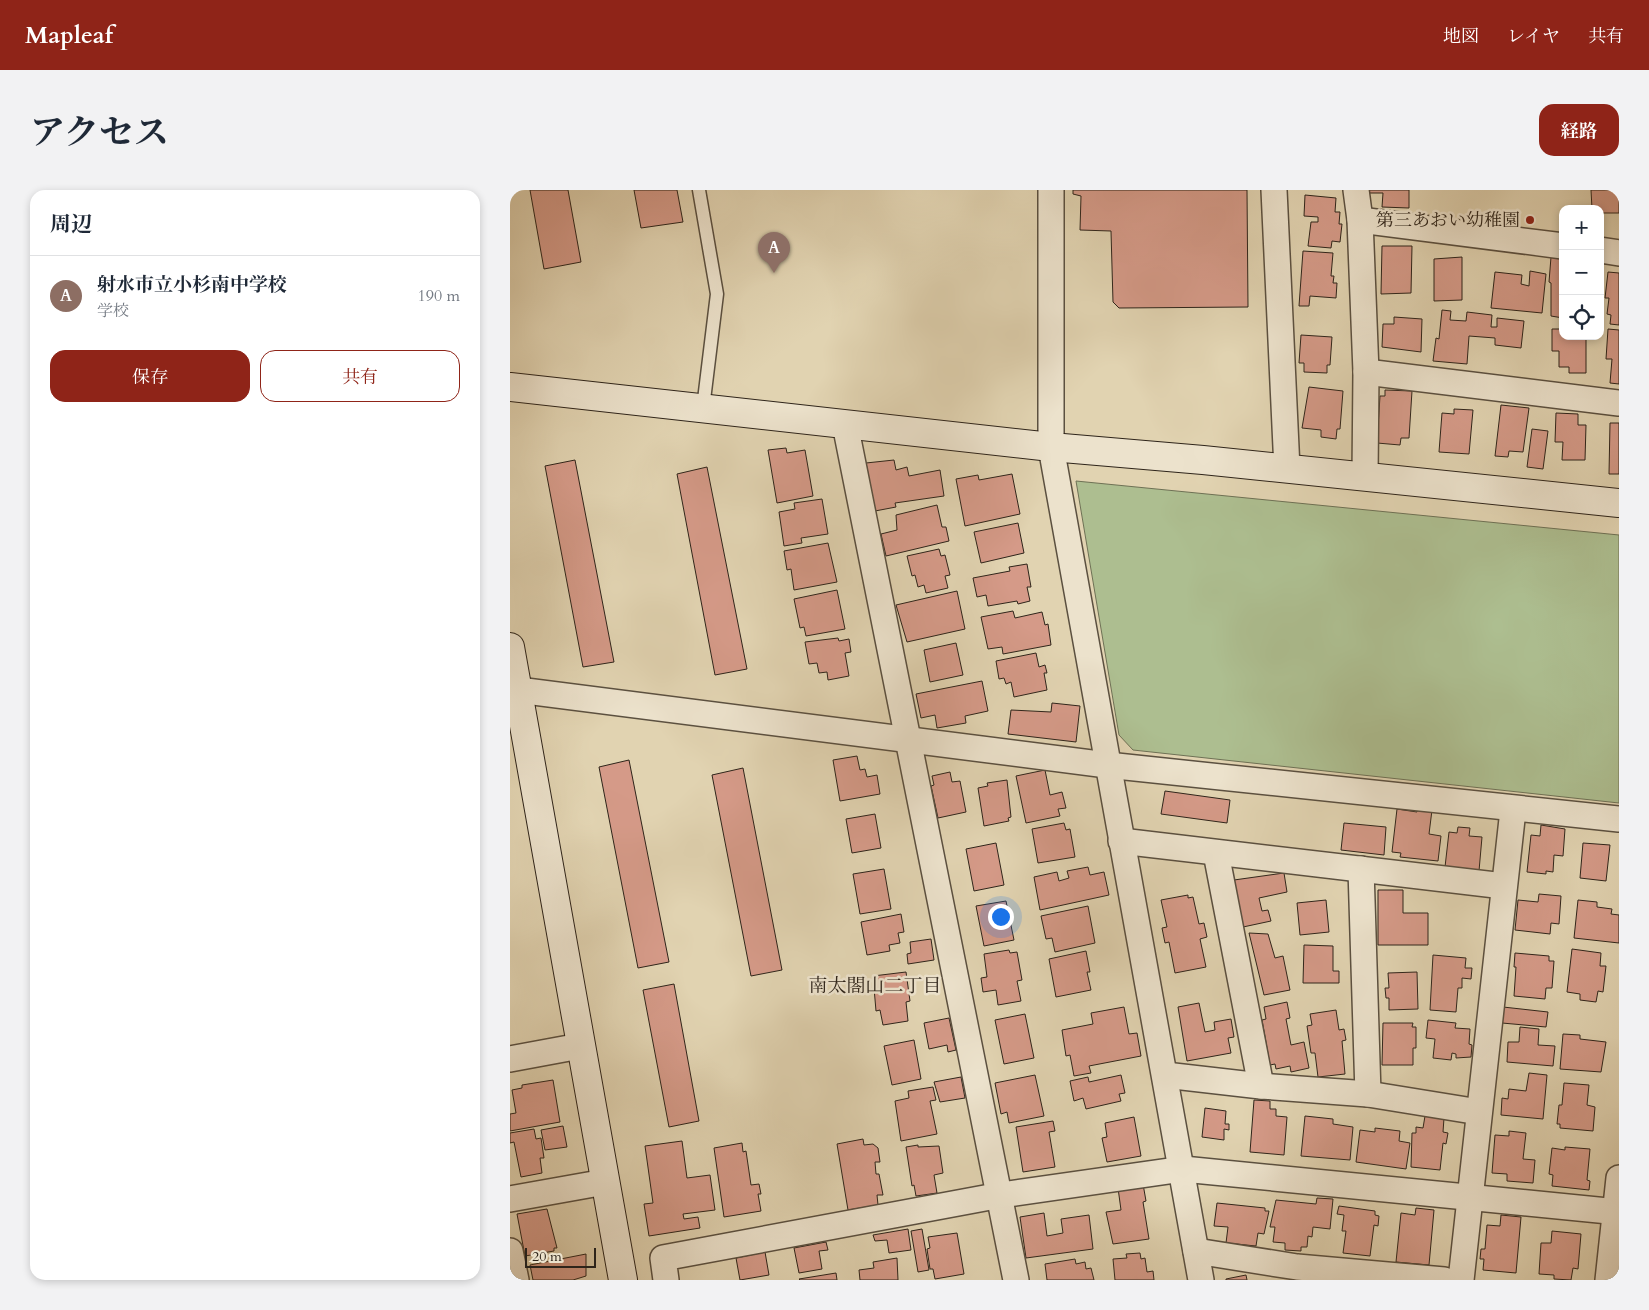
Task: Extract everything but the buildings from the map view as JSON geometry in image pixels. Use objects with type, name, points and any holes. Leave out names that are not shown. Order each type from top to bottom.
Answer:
[{"type":"street","points":[[1051,190],[1051,447],[1107,765],[1183,1169],[1201,1280]]},
{"type":"street","points":[[1274,190],[1287,468]]},
{"type":"street","points":[[1356,190],[1360,220],[1366,372],[1366,476]]},
{"type":"street","points":[[1360,220],[1559,245]]},
{"type":"street","points":[[1604,251],[1619,253]]},
{"type":"street","points":[[1366,372],[1619,403]]},
{"type":"street","points":[[510,387],[1051,447],[1287,468],[1619,503]]},
{"type":"street","points":[[845,424],[1001,1195],[1016,1280]]},
{"type":"street","points":[[510,648],[623,1280]]},
{"type":"street","points":[[518,690],[1107,765],[1513,810],[1619,819]]},
{"type":"street","points":[[1460,1280],[1513,810]]},
{"type":"street","points":[[1121,841],[1504,886]]},
{"type":"street","points":[[1216,853],[1261,1086]]},
{"type":"street","points":[[1361,870],[1368,1094]]},
{"type":"street","points":[[510,1059],[580,1046]]},
{"type":"street","points":[[1165,1075],[1261,1086],[1368,1094],[1479,1112]]},
{"type":"street","points":[[666,1280],[663,1258],[1001,1195],[1183,1169],[1617,1212]]},
{"type":"street","points":[[1608,1280],[1617,1212],[1619,1178]]},
{"type":"street","points":[[510,1199],[605,1182]]},
{"type":"street","points":[[510,1251],[516,1280]]},
{"type":"street","points":[[1196,1251],[1298,1273],[1444,1280]]},
{"type":"lane","points":[[699,190],[717,294],[703,408]]},
{"type":"green space","points":[[1076,481],[1619,535],[1619,803],[1133,750],[1119,735]]},
{"type":"place","name":"第三あおい幼稚園","points":[[1530,220]]},
{"type":"place","name":"射水市立小杉南中学校","points":[[774,273]]},
{"type":"district","name":"南太閤山二丁目","points":[[875,985]]}]
